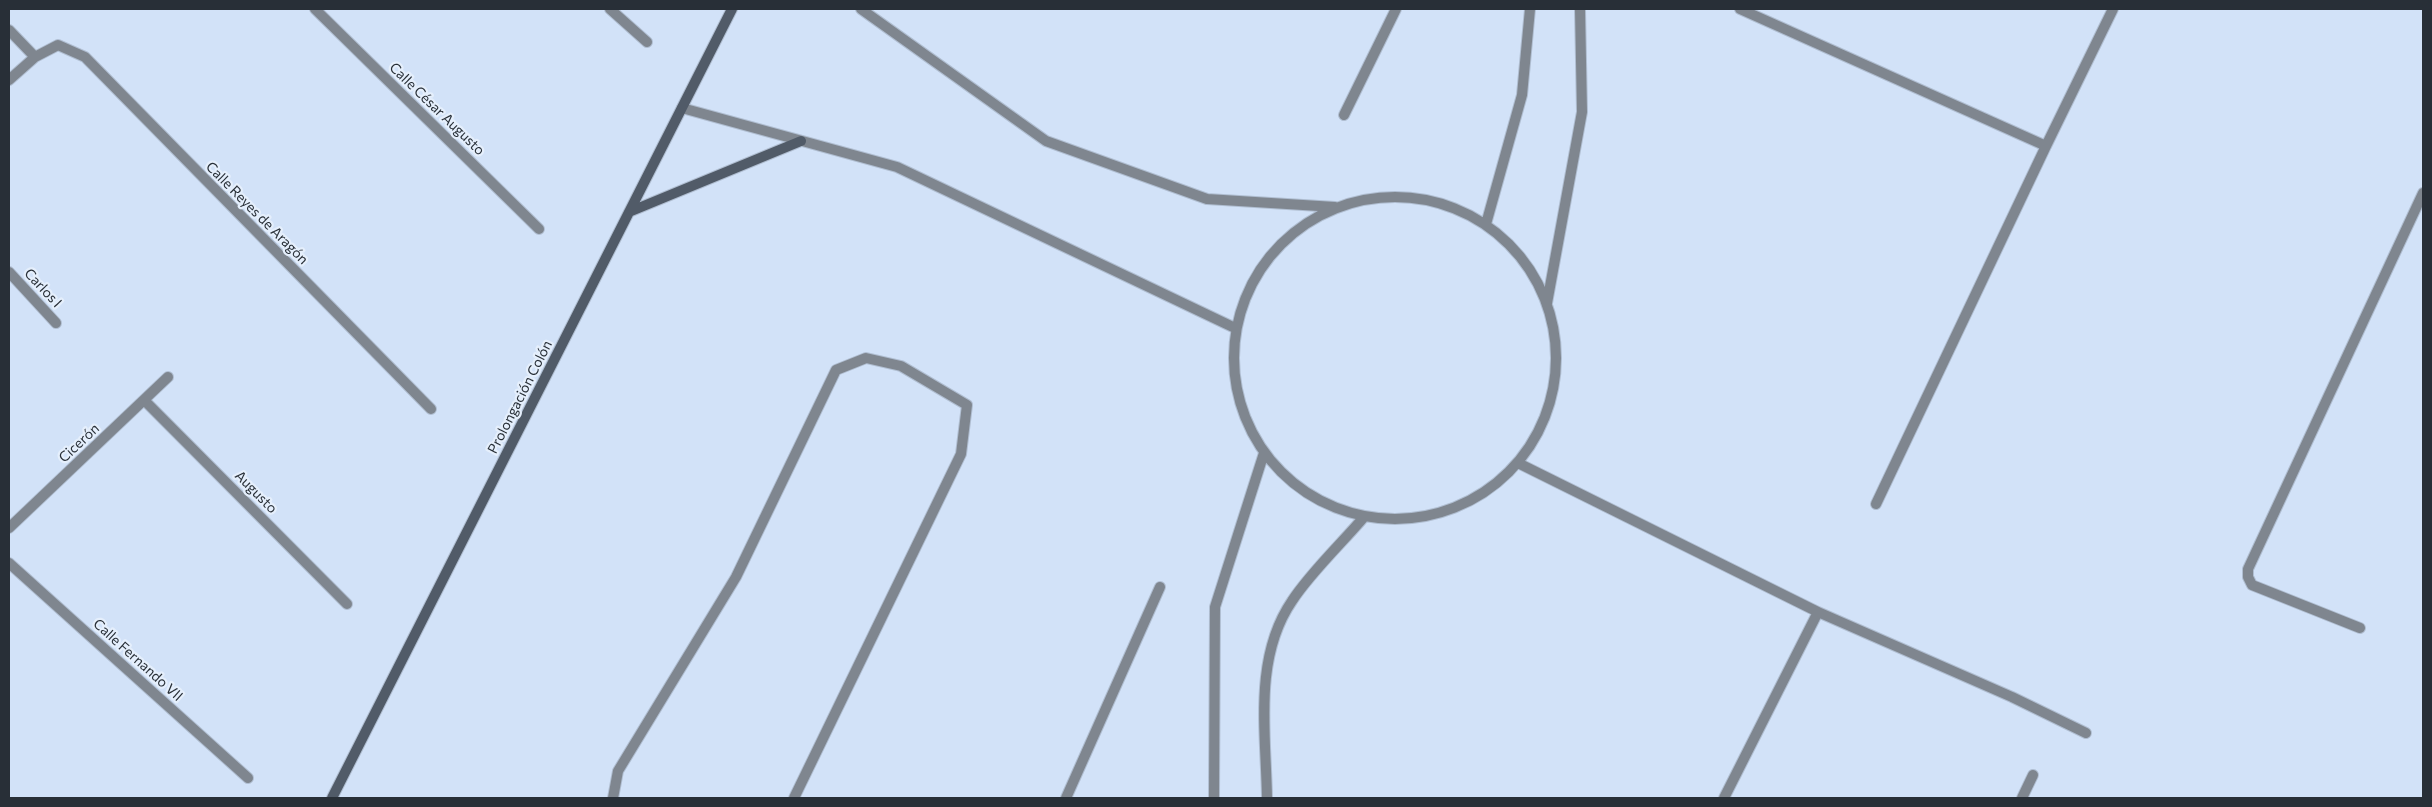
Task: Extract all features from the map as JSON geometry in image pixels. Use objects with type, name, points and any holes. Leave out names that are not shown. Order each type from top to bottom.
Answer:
[{"type":"street","name":"Calle César Augusto","points":[[315,9],[539,228]]},
{"type":"street","points":[[610,9],[647,42]]},
{"type":"street","name":"Prolongación Colón","points":[[332,798],[732,9]]},
{"type":"street","points":[[861,9],[1046,141],[1207,199],[1336,207],[1387,196],[1439,202],[1486,224],[1523,259],[1547,303],[1557,345],[1554,387],[1541,428],[1518,463],[1486,491],[1448,510],[1406,519],[1364,516],[1326,504],[1291,482],[1264,453],[1242,414],[1233,371],[1235,328],[1254,276],[1289,234],[1336,207]]},
{"type":"street","points":[[1344,115],[1396,9]]},
{"type":"street","points":[[1486,224],[1522,95],[1530,9]]},
{"type":"street","points":[[1547,303],[1582,112],[1580,9]]},
{"type":"street","points":[[1740,9],[2046,146]]},
{"type":"street","points":[[1876,504],[2113,9]]},
{"type":"street","points":[[9,30],[35,58],[9,80]]},
{"type":"street","name":"Calle Reyes de Aragón","points":[[35,58],[58,45],[85,57],[431,409]]},
{"type":"street","points":[[682,108],[897,167],[1235,328]]},
{"type":"street","points":[[629,212],[801,141]]},
{"type":"street","points":[[2360,628],[2252,585],[2248,577],[2248,569],[2423,193]]},
{"type":"street","name":"Carlos I","points":[[9,272],[56,323]]},
{"type":"street","points":[[613,798],[618,772],[736,577],[836,370],[866,358],[901,366],[967,405],[960,454],[794,798]]},
{"type":"street","name":"Cicerón","points":[[9,528],[168,377]]},
{"type":"street","name":"Augusto","points":[[144,400],[348,604]]},
{"type":"street","points":[[1214,798],[1216,607],[1264,453]]},
{"type":"street","points":[[1518,463],[1818,612],[2086,733]]},
{"type":"street","points":[[1267,798],[1264,684],[1273,638],[1291,601],[1364,516]]},
{"type":"street","name":"Calle Fernando VII","points":[[9,563],[248,778]]},
{"type":"street","points":[[1066,798],[1160,587]]},
{"type":"street","points":[[1724,798],[1818,612]]},
{"type":"street","points":[[2022,798],[2033,775]]}]
